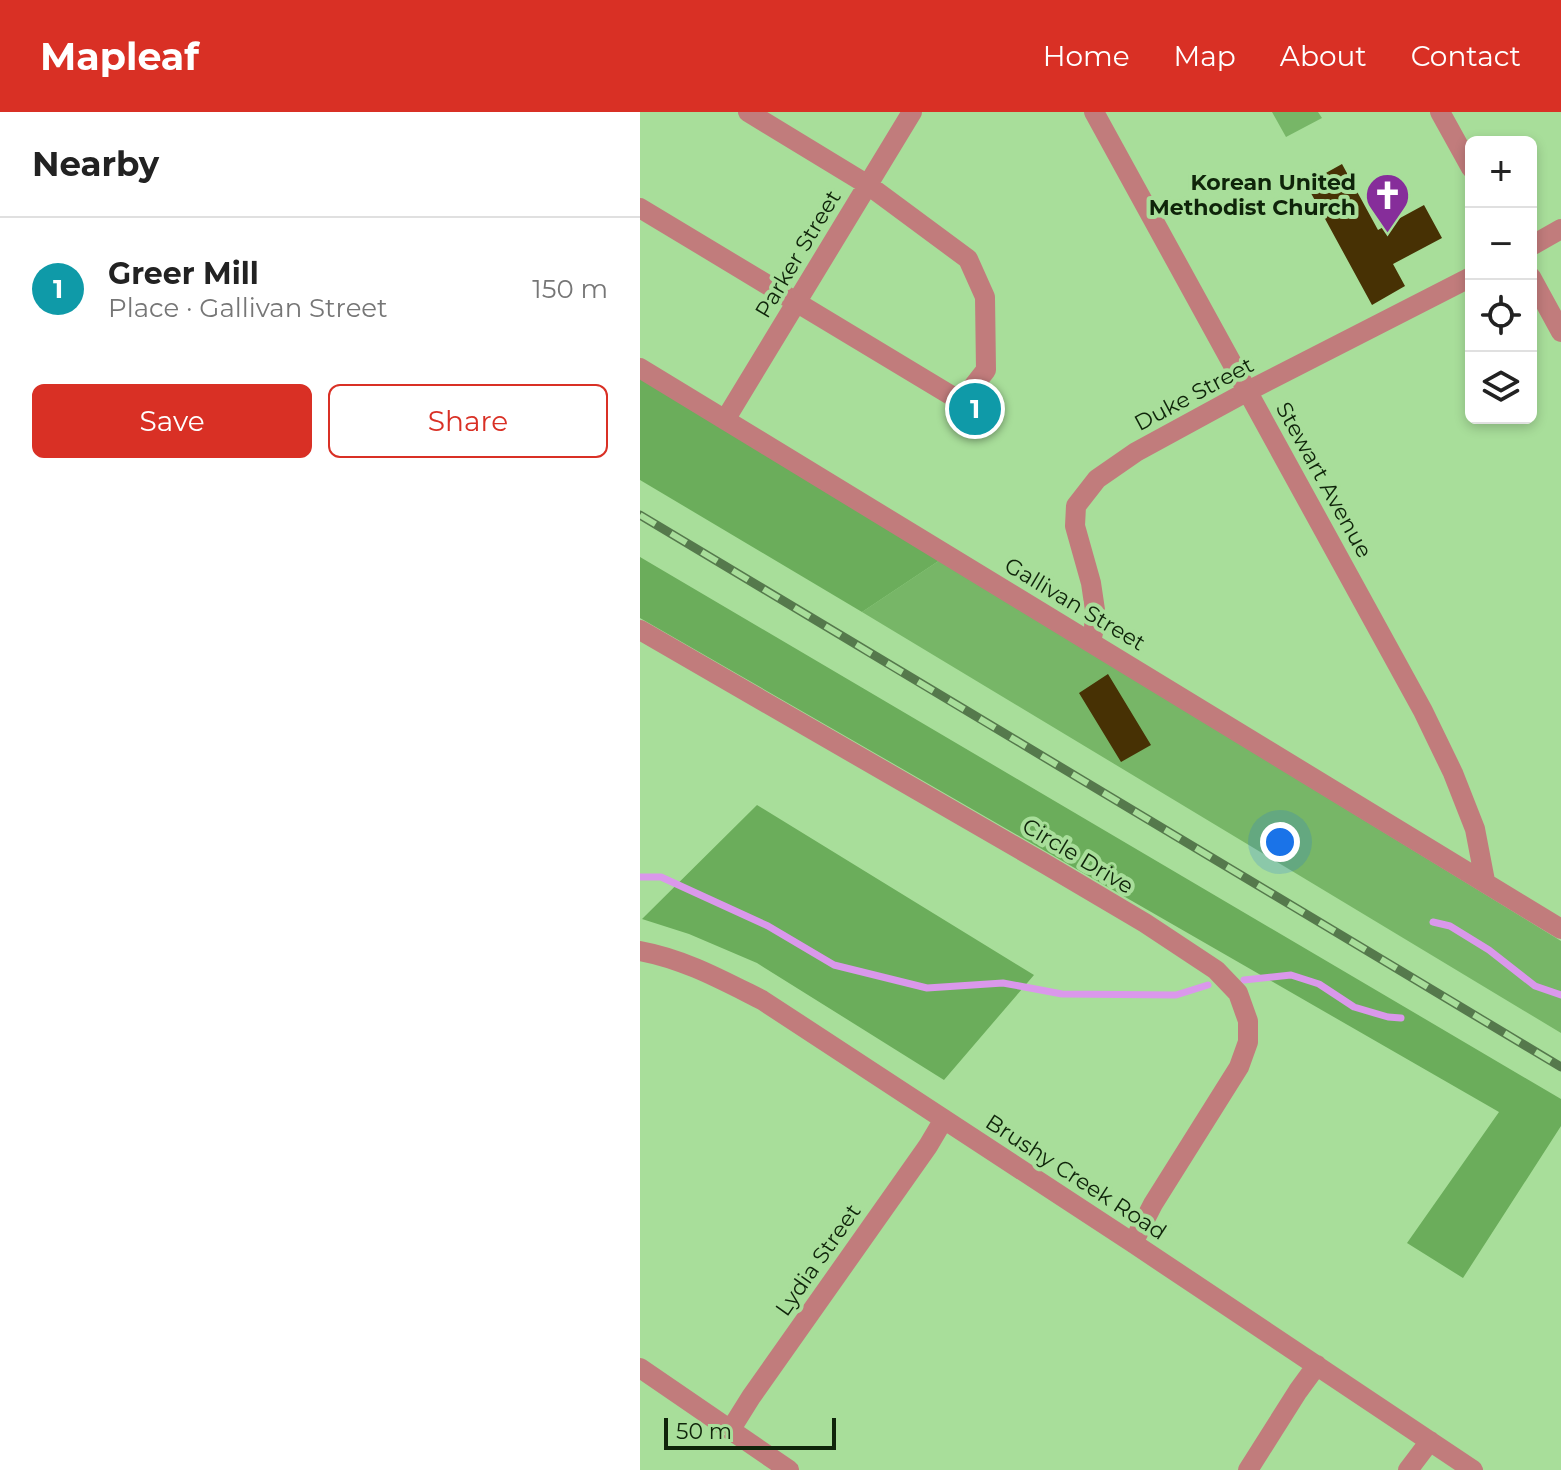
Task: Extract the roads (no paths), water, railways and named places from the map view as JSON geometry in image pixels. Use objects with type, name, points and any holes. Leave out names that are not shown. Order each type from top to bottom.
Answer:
[{"type":"street","points":[[640,208],[957,399],[968,393],[986,370],[985,297],[968,259],[868,185],[748,112]]},
{"type":"street","name":"Parker Street","points":[[725,420],[912,112]]},
{"type":"street","name":"Stewart Avenue","points":[[1094,112],[1423,711],[1475,829],[1485,881]]},
{"type":"street","points":[[1440,112],[1465,157]]},
{"type":"street","points":[[1537,243],[1561,229]]},
{"type":"street","name":"Duke Street","points":[[1091,642],[1095,610],[1075,526],[1076,506],[1097,479],[1136,452],[1248,391],[1465,280]]},
{"type":"street","points":[[1533,280],[1561,332]]},
{"type":"street","name":"Gallivan Street","points":[[640,368],[1561,929]]},
{"type":"street","name":"Circle Drive","points":[[640,630],[1145,923],[1216,970],[1238,993],[1248,1021],[1248,1042],[1242,1060],[1153,1204],[1133,1243]]},
{"type":"street","name":"Brushy Creek Road","points":[[640,951],[698,968],[762,1000],[1473,1470]]},
{"type":"street","name":"Lydia Street","points":[[731,1429],[944,1119]]},
{"type":"street","points":[[1248,1470],[1317,1365]]},
{"type":"street","points":[[640,1368],[789,1470]]},
{"type":"street","points":[[1408,1470],[1430,1441]]},
{"type":"waterway","points":[[640,877],[661,877],[768,926],[834,965],[927,988],[1003,983],[1062,994],[1176,995],[1208,985]]},
{"type":"waterway","points":[[1433,922],[1450,926],[1489,950],[1535,986],[1561,995]]},
{"type":"waterway","points":[[1244,980],[1291,975],[1319,984],[1354,1007],[1401,1018]]},
{"type":"railway","points":[[640,515],[1561,1067]]},
{"type":"place","name":"Korean United Methodist Church","points":[[1387,234]]},
{"type":"place","name":"Greer Mill","points":[[975,409]]}]
